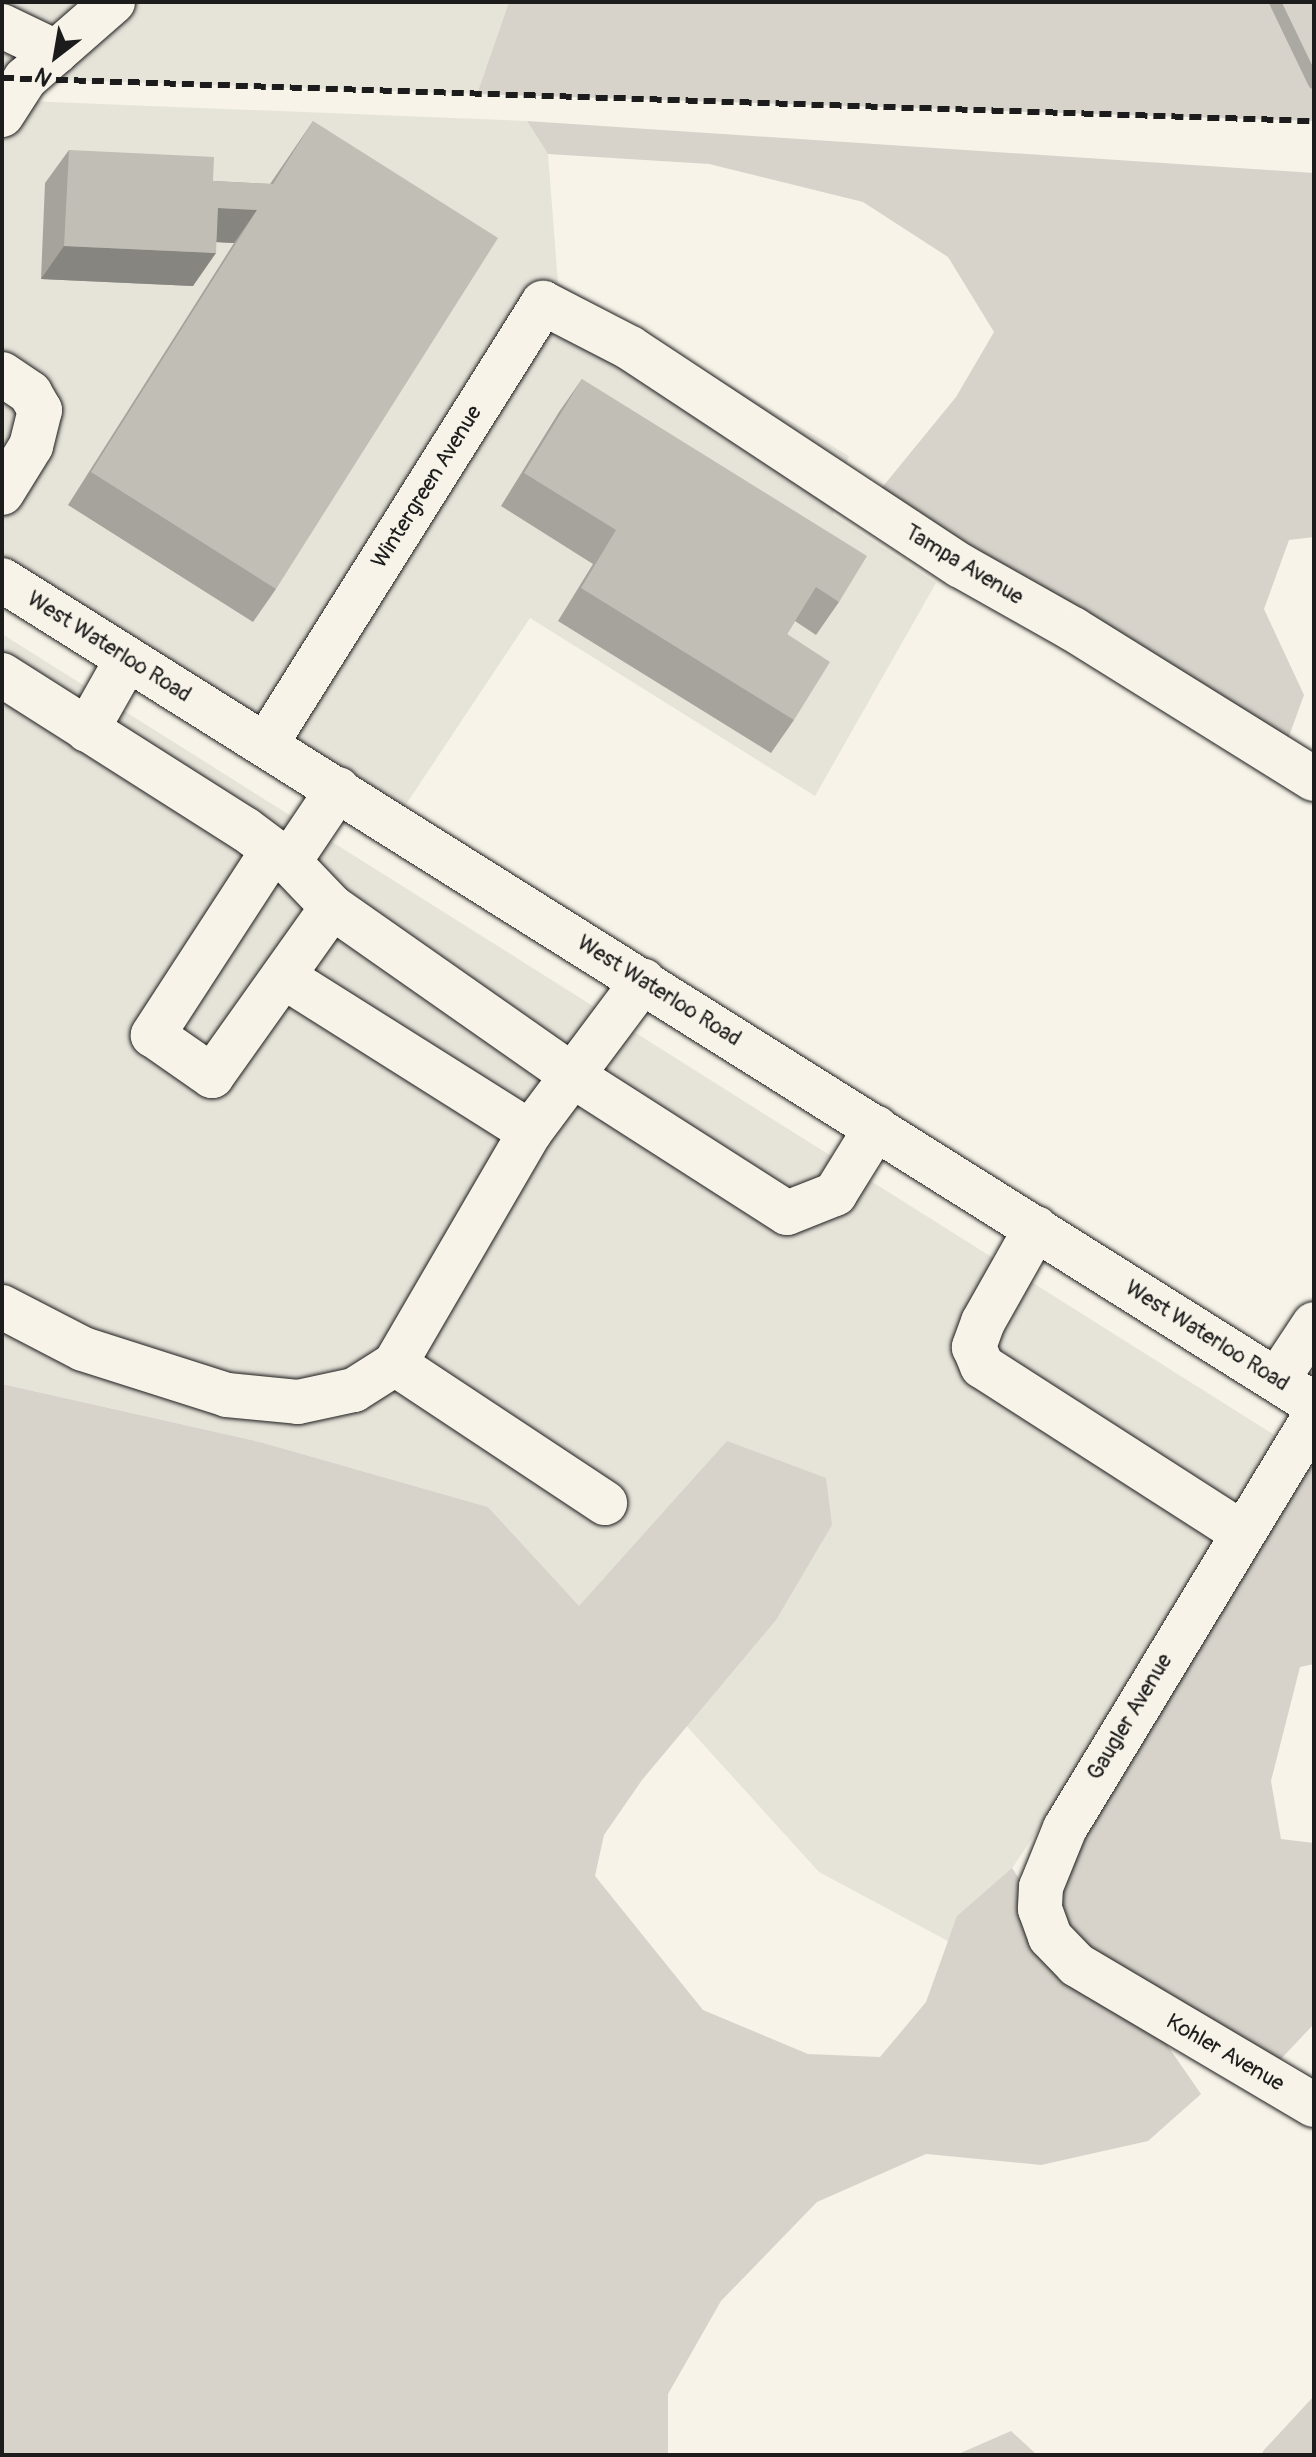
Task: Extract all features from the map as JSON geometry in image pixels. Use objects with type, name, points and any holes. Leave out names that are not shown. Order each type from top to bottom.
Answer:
[{"type":"street","points":[[2,115],[25,79],[113,2]]},
{"type":"street","points":[[2,26],[56,52]]},
{"type":"street","name":"Wintergreen Avenue","points":[[266,744],[543,303],[619,342]]},
{"type":"street","name":"Tampa Avenue","points":[[619,342],[961,566],[1073,629],[1314,779]]},
{"type":"street","points":[[2,374],[30,393],[40,410],[31,446],[2,493]]},
{"type":"street","name":"West Waterloo Road","points":[[2,580],[1314,1404]]},
{"type":"street","points":[[87,730],[127,659]]},
{"type":"street","points":[[2,675],[281,856],[332,907],[573,1076],[787,1213],[835,1194],[876,1128]]},
{"type":"street","points":[[332,907],[212,1076],[153,1035],[281,856],[338,789]]},
{"type":"street","points":[[284,977],[530,1132]]},
{"type":"street","points":[[2,1307],[83,1349],[227,1395],[298,1402],[354,1390],[395,1364],[530,1132],[643,981]]},
{"type":"street","points":[[1036,1228],[983,1322],[974,1347],[982,1366],[1242,1533]]},
{"type":"street","points":[[1277,1380],[1314,1324]]},
{"type":"street","points":[[395,1364],[605,1503]]},
{"type":"street","name":"Gaugler Avenue","points":[[1136,2001],[1077,1965],[1050,1937],[1040,1909],[1041,1887],[1065,1828],[1314,1417]]},
{"type":"street","name":"Kohler Avenue","points":[[1136,2001],[1314,2105]]},
{"type":"shaded area","points":[[2,2],[509,2],[477,94],[2,78]]},
{"type":"shaded area","points":[[509,2],[1314,2],[1314,121],[477,94]]},
{"type":"shaded area","points":[[2,100],[527,121],[548,154],[558,283],[849,456],[833,515],[936,583],[815,796],[530,618],[403,809],[2,555]]},
{"type":"shaded area","points":[[527,121],[1314,173],[1314,537],[1289,540],[1264,609],[1304,695],[1288,739],[880,490],[956,397],[994,332],[948,257],[863,202],[709,164],[548,154]]},
{"type":"shaded area","points":[[2,634],[1295,1448],[959,1947],[819,1872],[488,1507],[260,1442],[2,1384]]},
{"type":"shaded area","points":[[2,1384],[260,1442],[488,1507],[579,1606],[727,1441],[826,1478],[832,1525],[776,1620],[642,1780],[604,1835],[595,1876],[703,2010],[808,2054],[880,2057],[926,2002],[957,1916],[1012,1868],[1039,1908],[1314,1456],[1314,1664],[1300,1667],[1271,1781],[1281,1839],[1314,1843],[1314,2024],[1278,2062],[1138,2003],[1201,2094],[1148,2141],[1041,2165],[926,2154],[817,2202],[721,2301],[668,2394],[668,2455],[2,2455]]},
{"type":"shaded area","points":[[1314,2396],[1314,2455],[1261,2455],[1264,2450]]},
{"type":"shaded area","points":[[1011,2431],[1037,2455],[956,2455]]},
{"type":"building","points":[[313,121],[498,238],[276,589],[91,472],[257,210],[218,208],[216,253],[64,246],[69,150],[214,157],[213,181],[273,184]]},
{"type":"building","points":[[582,379],[867,556],[839,602],[816,587],[787,634],[830,662],[794,720],[581,588],[616,530],[524,473]]},
{"type":"waterway","points":[[1275,2],[1314,83]]},
{"type":"railway","points":[[2,78],[1314,121]]}]
